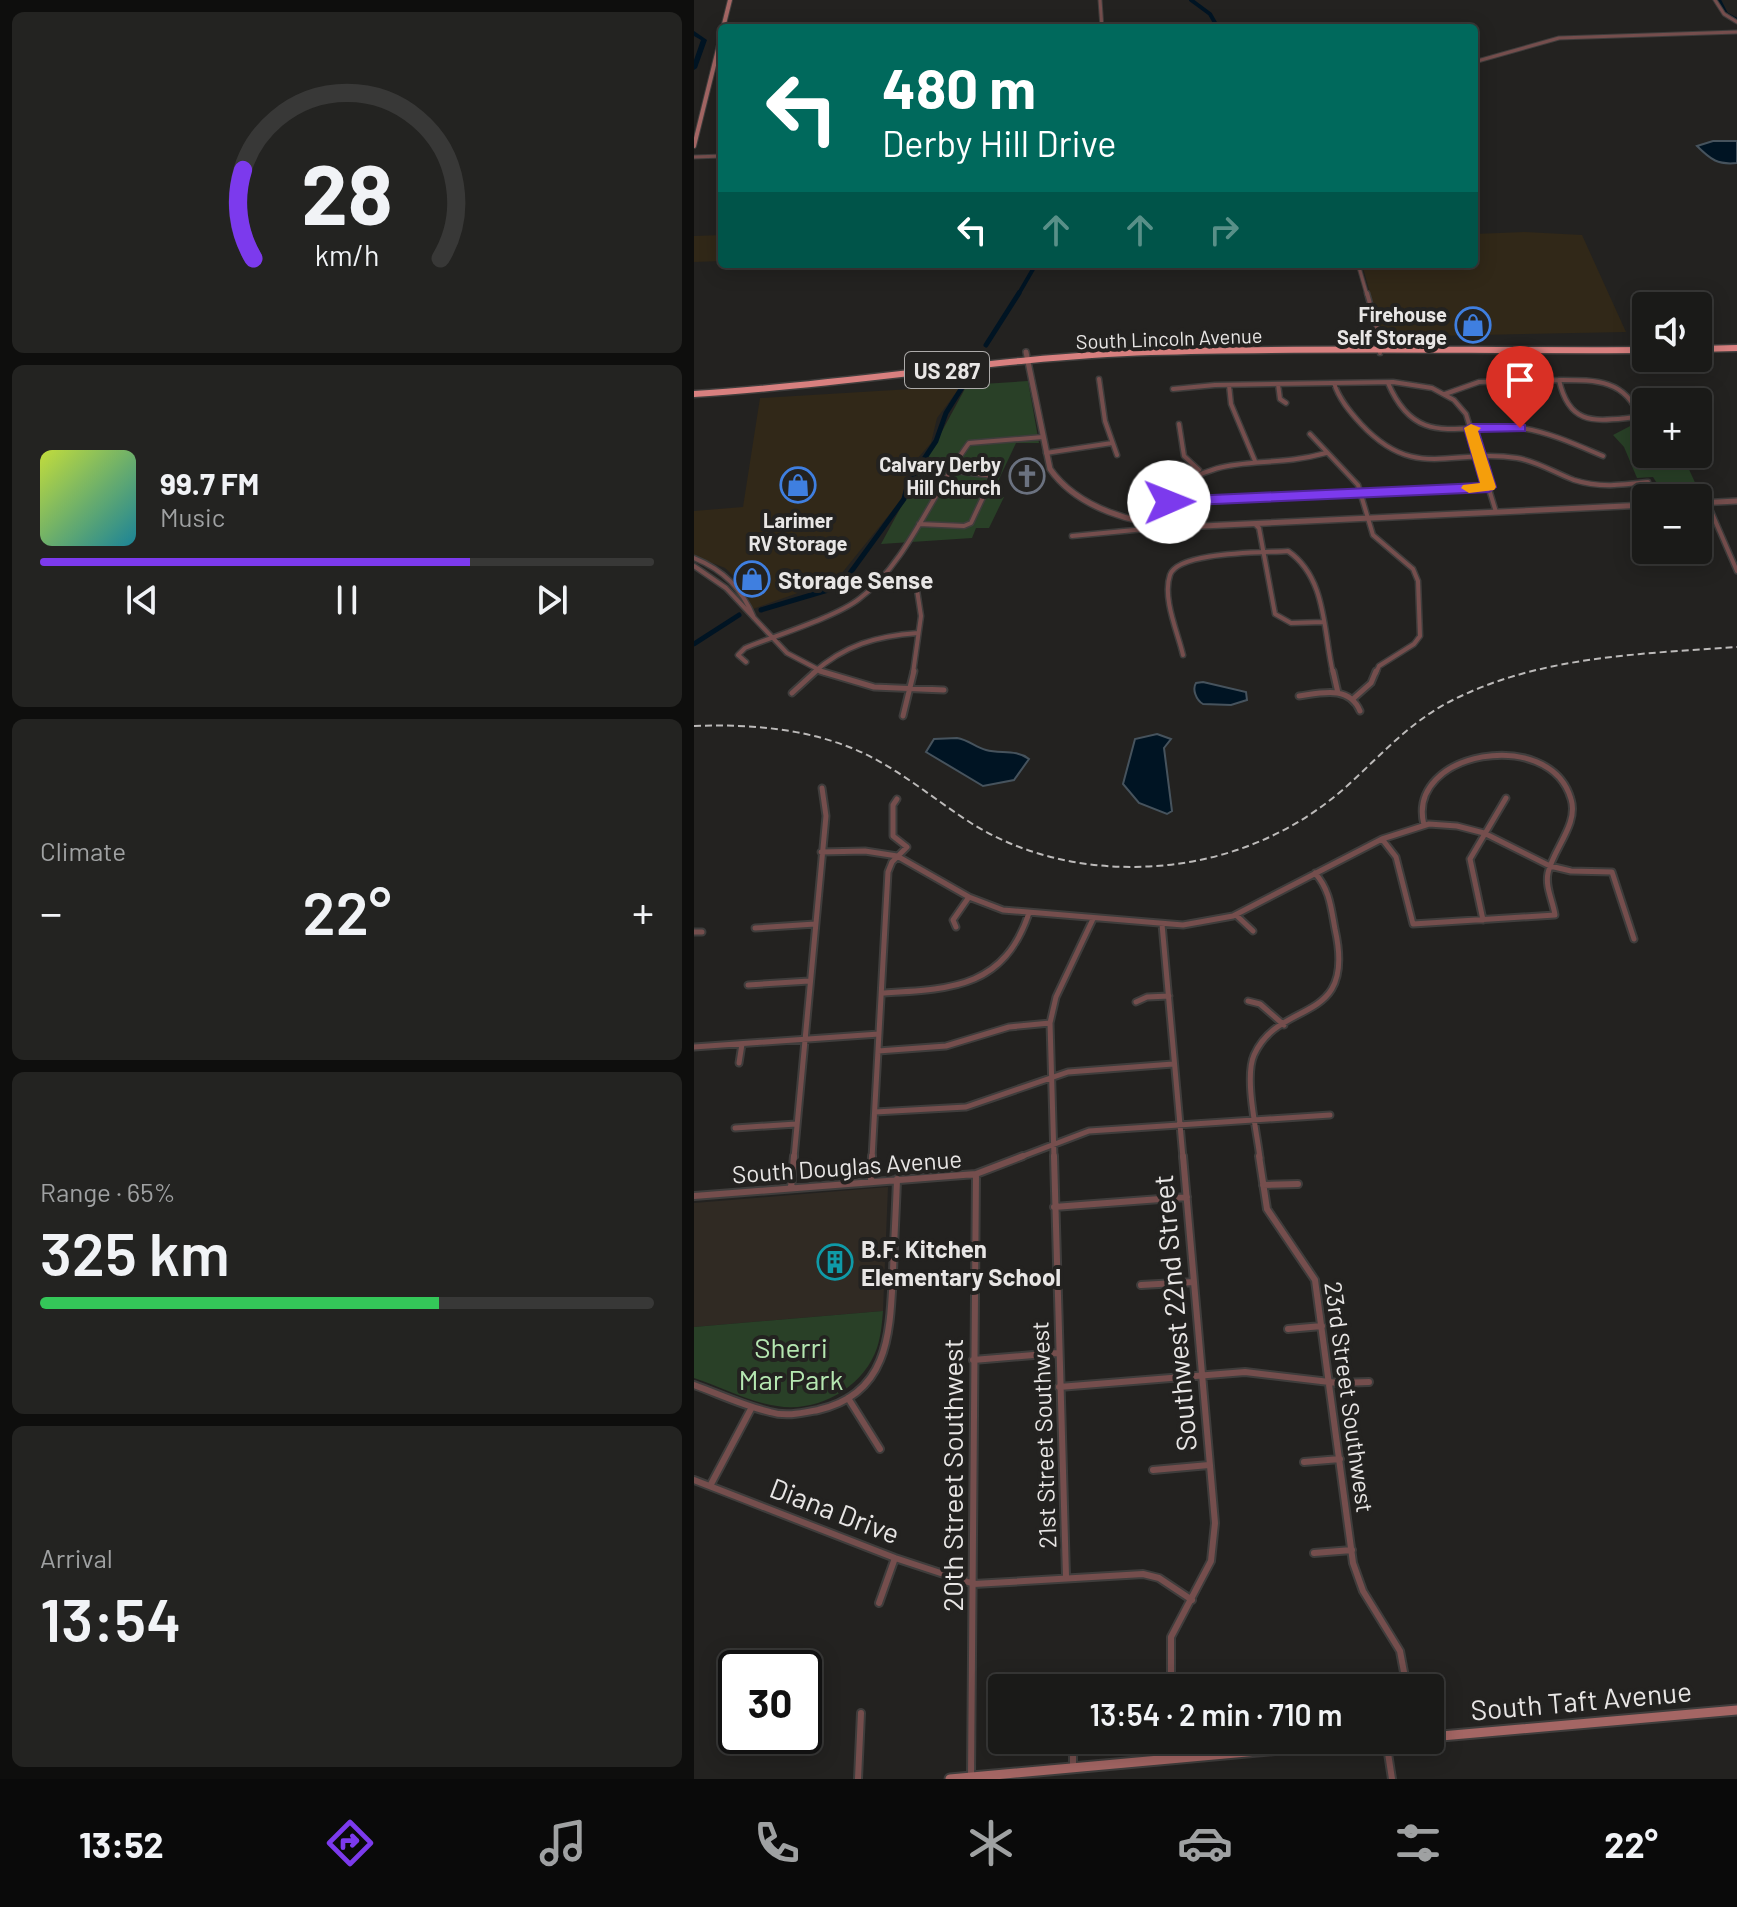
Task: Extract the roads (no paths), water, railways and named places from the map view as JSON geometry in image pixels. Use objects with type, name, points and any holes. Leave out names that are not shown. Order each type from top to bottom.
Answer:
[{"type":"highway","points":[[1712,349],[1737,348]]},
{"type":"highway","name":"South Lincoln Avenue","points":[[694,394],[791,388],[1028,361],[1192,350],[1380,353],[1632,350]]},
{"type":"main road","points":[[724,24],[730,0]]},
{"type":"main road","points":[[694,146],[718,50]]},
{"type":"main road","name":"South Taft Avenue","points":[[1444,1736],[1737,1710]]},
{"type":"main road","points":[[950,1779],[1222,1754]]},
{"type":"street","points":[[1100,0],[1102,24]]},
{"type":"street","points":[[1715,0],[1724,14],[1737,22]]},
{"type":"street","points":[[1478,61],[1505,56],[1542,40],[1559,38],[1737,32]]},
{"type":"street","points":[[694,157],[718,156]]},
{"type":"street","points":[[1359,268],[1380,338],[1380,353]]},
{"type":"street","points":[[1026,352],[1052,474],[1068,490],[1129,520],[1166,527]]},
{"type":"street","points":[[1099,379],[1117,455]]},
{"type":"street","points":[[1445,394],[1466,384],[1502,381],[1559,380],[1594,380],[1619,386],[1632,398],[1639,417],[1598,419],[1576,414],[1565,403],[1559,380]]},
{"type":"street","points":[[1502,381],[1511,396]]},
{"type":"street","points":[[1334,383],[1336,391],[1362,426],[1399,456],[1420,460],[1480,457],[1524,459],[1588,484],[1648,482]]},
{"type":"street","points":[[1388,383],[1396,402],[1420,426],[1439,430],[1510,427],[1536,431],[1603,456]]},
{"type":"street","points":[[1173,389],[1229,385],[1388,383],[1420,385],[1445,394],[1463,409],[1496,512]]},
{"type":"street","points":[[1278,384],[1280,399],[1286,403]]},
{"type":"street","points":[[1229,385],[1231,404],[1255,461]]},
{"type":"street","points":[[1179,424],[1183,456],[1188,464],[1200,471]]},
{"type":"street","points":[[1310,434],[1357,483],[1373,535],[1417,575],[1421,631],[1414,644],[1379,666],[1368,687],[1354,698]]},
{"type":"street","points":[[746,662],[738,653],[856,602],[869,593],[919,524],[949,470],[971,442],[1043,437]]},
{"type":"street","points":[[1046,453],[1112,443]]},
{"type":"street","points":[[1166,527],[1164,500],[1170,492],[1200,471],[1223,463],[1308,459],[1326,453]]},
{"type":"street","points":[[919,524],[964,526],[971,523],[993,476],[949,470]]},
{"type":"street","points":[[1164,500],[1176,503],[1489,487]]},
{"type":"street","points":[[1712,502],[1737,501]]},
{"type":"street","points":[[1072,536],[1166,527],[1632,506]]},
{"type":"street","points":[[1712,514],[1737,571]]},
{"type":"street","points":[[1255,524],[1259,528],[1277,616],[1291,623],[1323,622]]},
{"type":"street","points":[[1183,655],[1168,591],[1170,573],[1184,561],[1195,558],[1288,551],[1309,568],[1323,607],[1323,622],[1338,693]]},
{"type":"street","points":[[694,558],[715,567],[730,579],[754,619]]},
{"type":"street","points":[[695,567],[715,577],[784,651],[818,670],[866,685],[944,690]]},
{"type":"street","points":[[882,576],[906,582],[919,597],[916,666],[903,716]]},
{"type":"street","points":[[792,693],[837,653],[858,641],[880,635],[918,633]]},
{"type":"street","points":[[1299,696],[1338,693],[1354,698],[1360,711]]},
{"type":"street","points":[[1382,839],[1396,857],[1411,923],[1555,915],[1547,883],[1550,866],[1572,820],[1573,803],[1569,791],[1556,775],[1531,760],[1491,754],[1453,766],[1423,798],[1424,825]]},
{"type":"street","points":[[791,1188],[826,816],[822,788]]},
{"type":"street","points":[[1483,920],[1470,859],[1506,798]]},
{"type":"street","points":[[871,1181],[888,872],[897,856],[907,847],[893,836],[893,805],[897,799]]},
{"type":"street","points":[[821,852],[865,851],[897,856],[969,897],[1003,910],[1162,924],[1196,924],[1236,914],[1382,839],[1424,825],[1457,826],[1484,833],[1550,866],[1571,871],[1612,872],[1634,939]]},
{"type":"street","name":"23rd Street Southwest","points":[[1315,873],[1329,893],[1341,970],[1331,990],[1261,1044],[1250,1063],[1262,1185],[1268,1214],[1315,1280],[1355,1570],[1363,1591],[1400,1651],[1404,1674]]},
{"type":"street","points":[[956,927],[953,920],[969,897]]},
{"type":"street","points":[[882,993],[944,988],[991,972],[1008,958],[1029,913]]},
{"type":"street","points":[[1236,914],[1253,931]]},
{"type":"street","name":"21st Street Southwest","points":[[1066,1576],[1057,1353],[1050,1023],[1053,1006],[1089,938],[1094,919]]},
{"type":"street","points":[[755,928],[815,924]]},
{"type":"street","name":"Southwest 22nd Street","points":[[1162,924],[1214,1550],[1205,1577],[1171,1637],[1171,1674]]},
{"type":"street","points":[[694,932],[702,932]]},
{"type":"street","points":[[748,985],[809,981]]},
{"type":"street","points":[[1136,1002],[1147,997],[1169,996]]},
{"type":"street","points":[[1248,1001],[1260,1004],[1284,1025]]},
{"type":"street","points":[[878,1051],[946,1046],[1009,1027],[1050,1023]]},
{"type":"street","points":[[694,1047],[879,1034]]},
{"type":"street","points":[[739,1063],[742,1044]]},
{"type":"street","points":[[875,1112],[966,1107],[1050,1076],[1082,1070],[1173,1064]]},
{"type":"street","name":"South Douglas Avenue","points":[[694,1196],[976,1174],[1089,1131],[1330,1115]]},
{"type":"street","points":[[735,1128],[796,1124]]},
{"type":"street","name":"20th Street Southwest","points":[[971,1777],[976,1174]]},
{"type":"street","points":[[694,1385],[752,1407],[794,1415],[831,1407],[848,1398],[876,1370],[889,1342],[897,1179]]},
{"type":"street","points":[[1262,1185],[1298,1184]]},
{"type":"street","points":[[1054,1207],[1187,1197]]},
{"type":"street","points":[[1141,1285],[1194,1282]]},
{"type":"street","points":[[1288,1329],[1322,1326]]},
{"type":"street","points":[[973,1360],[1057,1353]]},
{"type":"street","points":[[1059,1387],[1254,1373],[1369,1382]]},
{"type":"street","points":[[848,1398],[880,1449]]},
{"type":"street","points":[[710,1486],[752,1407]]},
{"type":"street","points":[[1304,1462],[1340,1459]]},
{"type":"street","points":[[1153,1470],[1209,1465]]},
{"type":"street","name":"Diana Drive","points":[[694,1480],[895,1558],[974,1584],[1066,1576],[1143,1574],[1159,1578],[1192,1600]]},
{"type":"street","points":[[1314,1553],[1352,1550]]},
{"type":"street","points":[[879,1603],[895,1558]]},
{"type":"street","points":[[858,1779],[861,1713]]},
{"type":"street","points":[[1073,1754],[1073,1767]]},
{"type":"street","points":[[1176,1754],[1176,1758]]},
{"type":"street","points":[[1386,1754],[1392,1779]]},
{"type":"water","points":[[1713,141],[1737,141],[1737,163],[1715,160],[1697,146]]},
{"type":"water","points":[[1196,683],[1246,692],[1247,700],[1231,705],[1203,704],[1194,688]]},
{"type":"water","points":[[1157,734],[1171,739],[1164,748],[1172,811],[1167,814],[1139,803],[1123,784],[1135,739]]},
{"type":"water","points":[[957,738],[986,750],[1014,753],[1029,759],[1014,780],[983,786],[926,752],[934,739]]},
{"type":"waterway","points":[[1191,0],[1210,14],[1216,24]]},
{"type":"waterway","points":[[1719,0],[1726,14],[1737,20]]},
{"type":"waterway","points":[[694,33],[704,40],[694,68]]},
{"type":"waterway","points":[[1018,295],[1034,268]]},
{"type":"waterway","points":[[986,345],[1019,293]]},
{"type":"waterway","points":[[761,610],[828,590],[845,580],[904,499],[908,483],[936,441],[946,413],[963,386]]},
{"type":"waterway","points":[[694,644],[739,615]]},
{"type":"railway","points":[[694,726],[775,729],[835,742],[870,756],[971,823],[1017,846],[1091,865],[1142,867],[1217,856],[1286,829],[1328,802],[1434,710],[1483,687],[1517,675],[1590,660],[1737,647]]},
{"type":"place","name":"Firehouse Self Storage","points":[[1473,325]]},
{"type":"place","name":"Calvary Derby Hill Church","points":[[1027,476]]},
{"type":"place","name":"Larimer RV Storage","points":[[798,485]]},
{"type":"place","name":"Storage Sense","points":[[752,579]]},
{"type":"place","name":"B.F. Kitchen Elementary School","points":[[835,1262]]},
{"type":"park label","name":"Sherri Mar Park","points":[[791,1363]]}]
